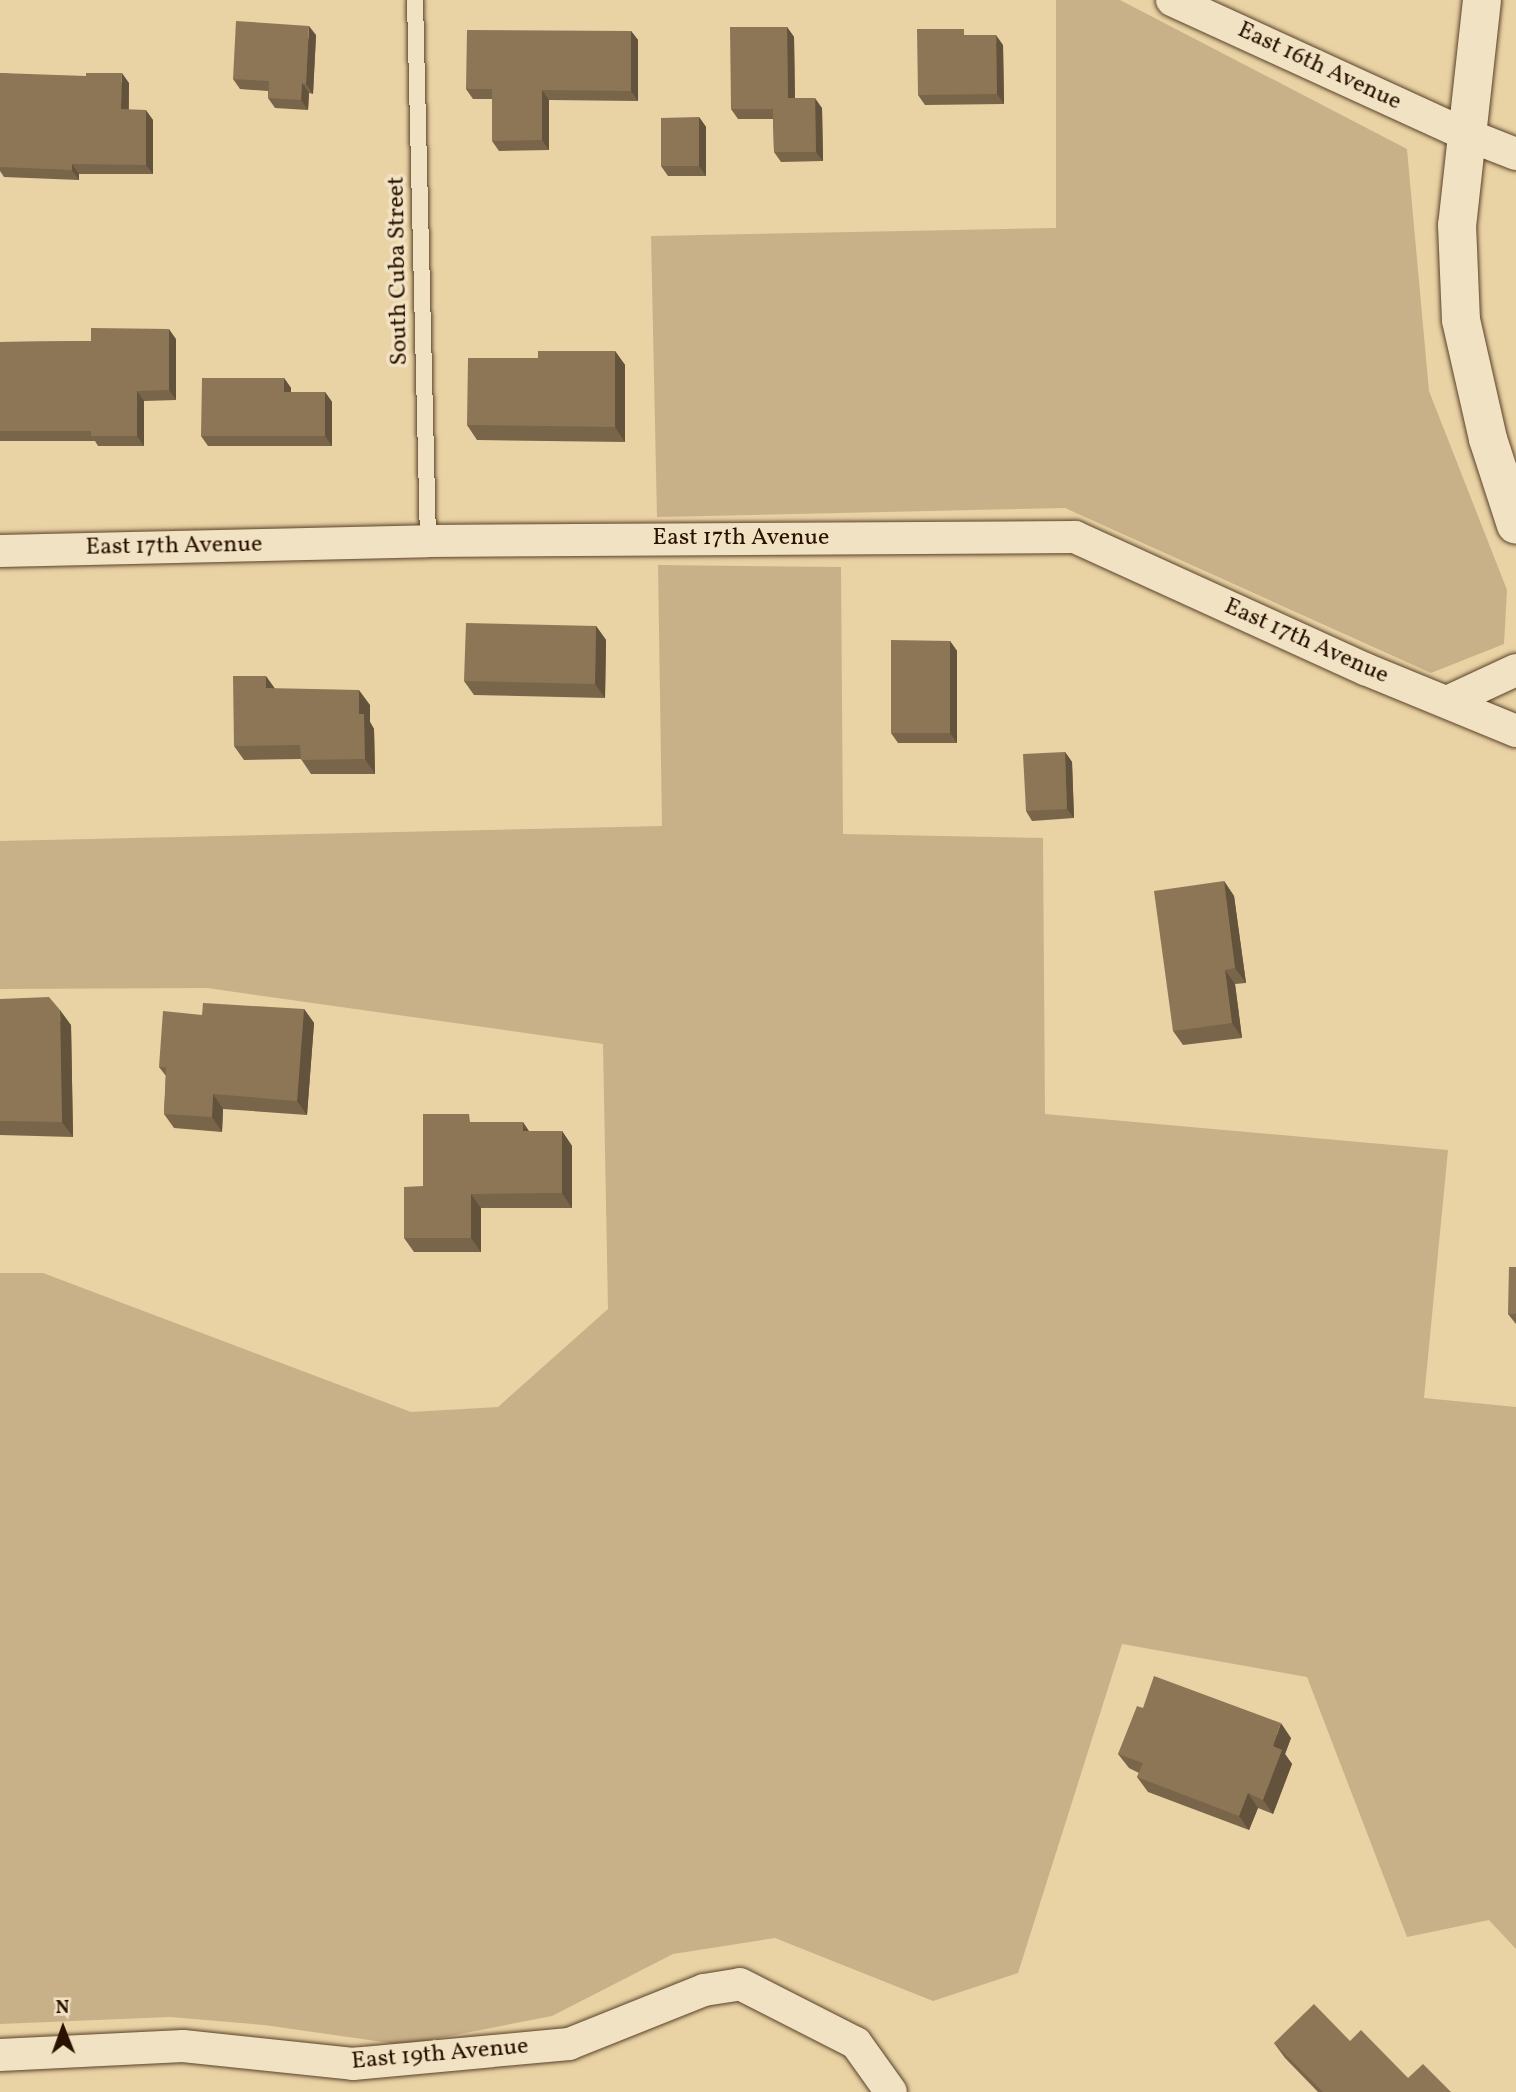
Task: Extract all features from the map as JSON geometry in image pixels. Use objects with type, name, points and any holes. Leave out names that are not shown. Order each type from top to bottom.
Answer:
[{"type":"street","name":"East 16th Avenue","points":[[1172,0],[1465,134],[1516,154]]},
{"type":"street","points":[[1482,0],[1457,225],[1461,320],[1488,439],[1516,525]]},
{"type":"street","name":"East 17th Avenue","points":[[0,551],[428,541],[1075,537],[1365,669],[1516,731]]},
{"type":"street","points":[[1447,702],[1516,670]]},
{"type":"street","name":"East 19th Avenue","points":[[0,2055],[183,2046],[353,2064],[569,2044],[704,1990],[740,1984],[856,2043],[891,2092]]},
{"type":"lane","name":"South Cuba Street","points":[[415,0],[428,541]]},
{"type":"shaded area","points":[[1056,0],[1120,0],[1407,149],[1429,391],[1507,590],[1504,644],[1431,673],[1065,508],[657,517],[651,236],[1056,228]]},
{"type":"shaded area","points":[[658,565],[841,567],[843,834],[1043,838],[1045,1114],[1448,1150],[1424,1398],[1516,1407],[1516,1949],[1489,1920],[1407,1937],[1307,1677],[1122,1644],[1018,1973],[933,2001],[775,1938],[673,1954],[552,2016],[404,2045],[264,2025],[170,2017],[0,2024],[0,1273],[43,1273],[411,1412],[498,1407],[608,1309],[603,1044],[207,988],[0,989],[0,841],[662,826]]},
{"type":"building","points":[[236,21],[309,26],[306,84],[302,83],[301,100],[268,98],[269,81],[233,79]]},
{"type":"building","points":[[730,27],[787,27],[788,98],[815,98],[816,152],[774,152],[773,109],[731,109]]},
{"type":"building","points":[[917,29],[964,29],[964,35],[996,35],[997,94],[918,95]]},
{"type":"building","points":[[467,30],[631,31],[631,91],[542,90],[542,140],[492,141],[492,89],[466,89]]},
{"type":"building","points":[[0,73],[86,76],[86,73],[122,73],[121,109],[146,110],[146,165],[72,164],[72,170],[0,167]]},
{"type":"building","points":[[699,117],[699,166],[661,166],[661,118]]},
{"type":"building","points":[[91,328],[169,329],[169,390],[137,391],[137,436],[91,436],[91,431],[0,431],[0,342],[91,341]]},
{"type":"building","points":[[538,351],[615,351],[615,427],[467,425],[468,358],[538,358]]},
{"type":"building","points":[[202,378],[284,378],[284,392],[325,392],[325,436],[201,436]]},
{"type":"building","points":[[466,623],[596,626],[595,684],[464,681]]},
{"type":"building","points":[[891,640],[950,641],[950,733],[891,733]]},
{"type":"building","points":[[233,676],[266,676],[266,688],[359,690],[359,714],[364,714],[365,759],[301,760],[300,745],[234,746]]},
{"type":"building","points":[[1065,752],[1067,809],[1026,811],[1023,754]]},
{"type":"building","points":[[1224,881],[1235,968],[1225,970],[1232,1023],[1173,1031],[1154,891]]},
{"type":"building","points":[[49,997],[60,1010],[62,1122],[0,1121],[0,999]]},
{"type":"building","points":[[203,1003],[304,1009],[297,1101],[213,1094],[212,1117],[164,1114],[166,1067],[159,1067],[163,1011],[202,1015]]},
{"type":"building","points":[[423,1114],[469,1114],[470,1122],[523,1122],[523,1131],[562,1131],[562,1193],[471,1194],[471,1238],[404,1238],[404,1187],[423,1186]]},
{"type":"building","points":[[1509,1267],[1516,1267],[1516,1314],[1508,1314]]},
{"type":"building","points":[[1154,1676],[1281,1723],[1273,1746],[1282,1750],[1263,1800],[1248,1793],[1239,1816],[1137,1777],[1143,1763],[1118,1754],[1137,1706],[1143,1708]]},
{"type":"building","points":[[1314,2004],[1350,2041],[1361,2030],[1408,2078],[1423,2064],[1451,2092],[1323,2092],[1274,2043]]}]
